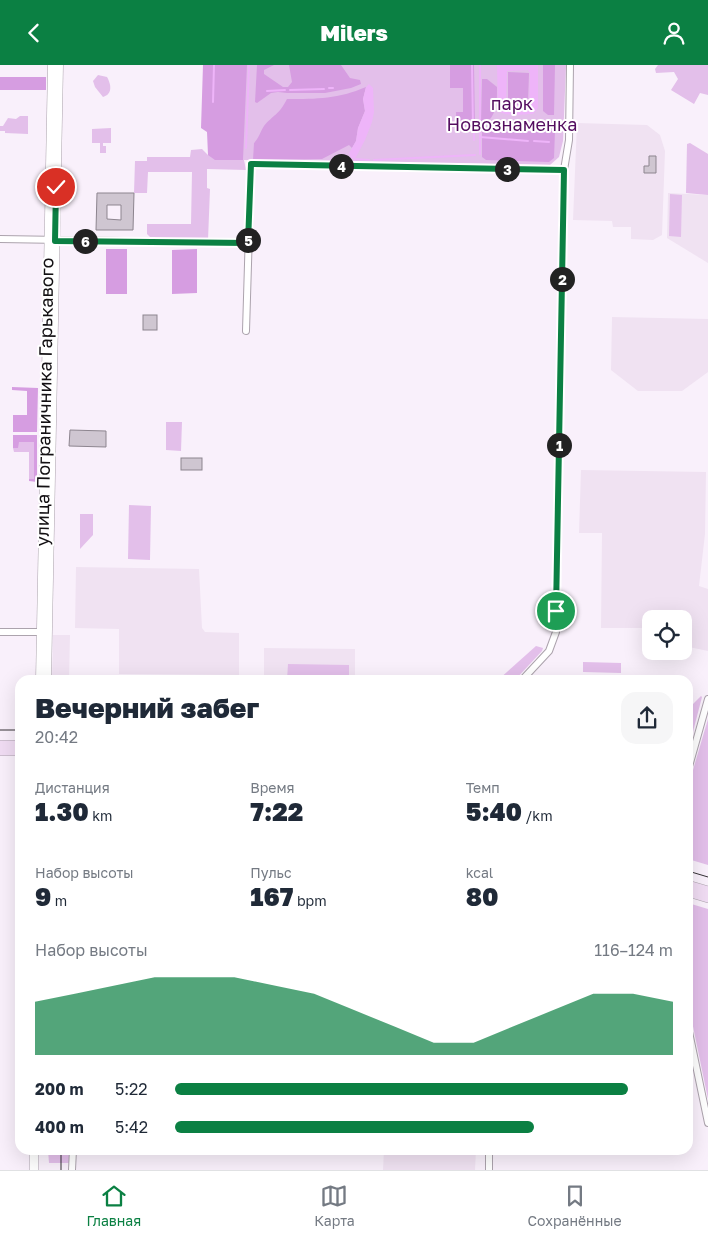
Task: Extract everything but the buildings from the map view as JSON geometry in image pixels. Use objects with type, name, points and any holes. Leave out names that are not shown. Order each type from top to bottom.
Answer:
[{"type":"main road","points":[[0,745],[15,745]]},
{"type":"main road","points":[[0,751],[15,751]]},
{"type":"main road","points":[[693,886],[708,891]]},
{"type":"main road","points":[[693,894],[708,899]]},
{"type":"street","name":"улица Пограничника Гарькавого","points":[[52,65],[52,241]]},
{"type":"street","name":"улица Пограничника Гарькавого","points":[[40,675],[44,632],[52,241],[59,65]]},
{"type":"street","points":[[527,675],[549,651],[556,632],[564,170],[569,140],[570,65]]},
{"type":"street","points":[[246,331],[251,164],[564,170]]},
{"type":"street","points":[[0,239],[248,243]]},
{"type":"street","points":[[0,632],[44,632]]},
{"type":"street","name":"улица Пограничника Гарькавого","points":[[44,632],[47,675]]},
{"type":"street","points":[[693,752],[708,699]]},
{"type":"street","points":[[693,1051],[708,1123]]},
{"type":"street","points":[[34,1155],[34,1170]]},
{"type":"street","points":[[72,1170],[73,1155]]},
{"type":"street","points":[[489,1170],[490,1155]]},
{"type":"shaded area","points":[[203,65],[247,65],[243,160],[215,160],[208,155],[207,132],[201,128]]},
{"type":"shaded area","points":[[257,65],[274,65],[264,70],[264,74],[283,87],[288,87],[292,82],[289,65],[341,65],[350,78],[360,80],[361,84],[325,93],[271,93],[257,103],[255,102]]},
{"type":"shaded area","points":[[450,65],[474,65],[475,127],[456,126],[456,112],[463,112],[463,88],[450,88]]},
{"type":"shaded area","points":[[497,65],[538,65],[538,108],[533,114],[510,115],[498,111]],"holes":[[[528,70],[530,73],[529,105],[506,105],[507,71]]]},
{"type":"shaded area","points":[[543,65],[555,65],[554,115],[548,115],[543,111]]},
{"type":"shaded area","points":[[508,72],[529,73],[527,105],[508,105]]},
{"type":"shaded area","points":[[0,77],[46,77],[46,90],[0,90]]},
{"type":"shaded area","points":[[482,79],[487,79],[497,87],[494,113],[483,126],[481,125]]},
{"type":"shaded area","points":[[369,84],[373,88],[374,112],[365,140],[355,159],[351,158],[349,153],[356,141],[358,128],[365,111],[363,99],[366,87]]},
{"type":"shaded area","points":[[366,87],[363,99],[365,111],[352,148],[349,145],[322,159],[253,160],[254,143],[264,126],[279,112],[287,99],[328,97],[346,94]]},
{"type":"shaded area","points":[[492,123],[555,124],[555,128],[488,127]]},
{"type":"shaded area","points":[[577,123],[647,125],[660,135],[665,151],[662,235],[653,240],[631,239],[631,227],[613,227],[612,221],[573,220]]},
{"type":"shaded area","points":[[555,131],[554,158],[549,162],[486,160],[482,157],[482,132]]},
{"type":"shaded area","points":[[668,193],[708,195],[708,263],[667,238]]},
{"type":"shaded area","points":[[106,249],[127,249],[127,294],[106,294]]},
{"type":"shaded area","points":[[197,249],[197,293],[172,294],[172,250]]},
{"type":"shaded area","points":[[612,317],[708,319],[708,372],[682,391],[638,391],[611,370]]},
{"type":"shaded area","points":[[12,387],[38,388],[37,432],[13,432],[13,415],[27,415],[27,391],[12,390]]},
{"type":"shaded area","points":[[13,435],[37,435],[37,482],[29,481],[29,479],[34,479],[34,442],[19,442],[18,448],[13,448]]},
{"type":"shaded area","points":[[581,470],[706,472],[705,534],[699,586],[708,589],[708,651],[692,648],[692,610],[642,610],[642,628],[601,628],[602,533],[579,533]]},
{"type":"shaded area","points":[[76,567],[199,569],[202,628],[205,632],[239,633],[239,675],[119,674],[119,629],[75,628]]},
{"type":"shaded area","points":[[53,635],[70,635],[69,675],[52,675]]},
{"type":"shaded area","points":[[264,648],[355,649],[355,675],[264,675]]},
{"type":"shaded area","points":[[384,1155],[476,1155],[475,1170],[383,1170]]},
{"type":"green space","name":"парк Новознаменка","points":[[211,65],[566,65],[563,141],[559,157],[550,165],[244,160],[246,170],[207,169],[207,188],[210,189],[208,240],[151,238],[147,234],[147,224],[191,224],[192,172],[148,172],[147,193],[134,193],[135,161],[147,161],[147,157],[190,157],[191,150],[202,149],[208,155]]},
{"type":"green space","points":[[658,65],[708,65],[708,95],[700,93],[694,104],[671,90],[678,79],[674,72],[656,73],[655,69]]},
{"type":"green space","points":[[98,75],[107,77],[109,83],[110,91],[103,97],[93,81]]},
{"type":"green space","points":[[20,116],[28,116],[28,134],[0,131],[0,126],[3,126],[8,118],[16,119]]},
{"type":"green space","points":[[111,128],[111,143],[103,143],[103,146],[106,146],[106,153],[100,153],[100,143],[92,143],[92,129]]},
{"type":"green space","points":[[690,143],[708,154],[708,195],[686,193],[687,144]]},
{"type":"green space","points":[[670,194],[682,195],[681,237],[669,236]]},
{"type":"green space","points":[[166,422],[182,422],[181,451],[166,450]]},
{"type":"green space","points":[[18,442],[34,442],[34,479],[29,479],[29,452],[14,452],[13,448],[18,448]]},
{"type":"green space","points":[[129,505],[151,506],[150,560],[128,559]]},
{"type":"green space","points":[[80,514],[93,514],[93,535],[80,549]]},
{"type":"green space","points":[[536,646],[543,648],[520,675],[504,675]]},
{"type":"green space","points":[[583,662],[621,663],[621,673],[583,672]]},
{"type":"green space","points":[[288,664],[349,665],[349,675],[287,675]]},
{"type":"green space","points":[[702,697],[693,732],[693,704]]},
{"type":"green space","points":[[708,719],[708,865],[693,860],[693,770]]},
{"type":"green space","points":[[693,904],[708,909],[708,1099],[693,1026]]},
{"type":"green space","points":[[48,1155],[70,1155],[69,1163],[49,1163]]},
{"type":"waterway","points":[[213,102],[214,65]]},
{"type":"waterway","points":[[246,148],[249,65]]},
{"type":"waterway","points":[[472,65],[473,127]]},
{"type":"waterway","points":[[480,65],[480,127]]},
{"type":"waterway","points":[[290,90],[324,89]]},
{"type":"waterway","points":[[267,91],[285,90]]},
{"type":"waterway","points":[[474,132],[474,140]]},
{"type":"waterway","points":[[480,133],[480,154]]},
{"type":"waterway","points":[[480,137],[528,141]]},
{"type":"waterway","points":[[534,141],[549,142]]},
{"type":"waterway","points":[[374,160],[475,155]]},
{"type":"waterway","points":[[355,161],[355,159],[369,160]]},
{"type":"tram line","points":[[0,730],[15,730]]},
{"type":"tram line","points":[[693,872],[708,877]]},
{"type":"tram line","points":[[61,1155],[61,1170]]},
{"type":"route","points":[[56,187],[55,241],[248,243],[251,164],[564,170],[556,611]]}]
